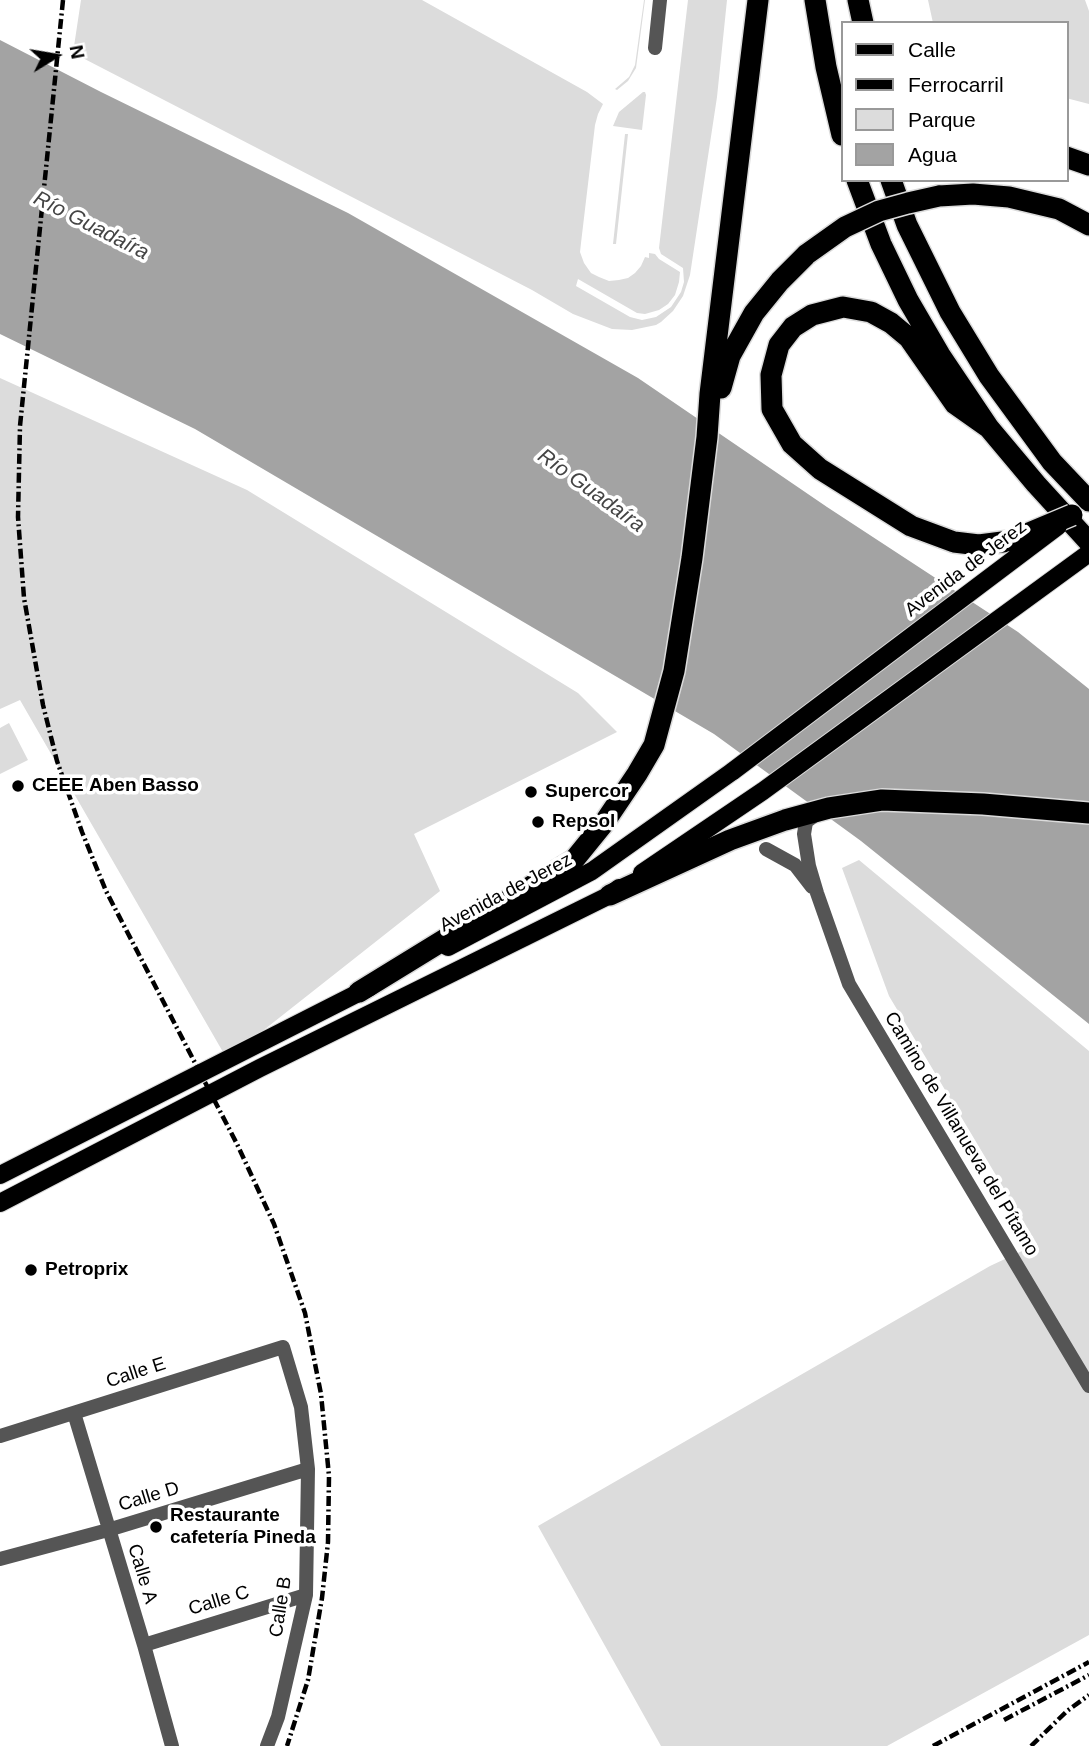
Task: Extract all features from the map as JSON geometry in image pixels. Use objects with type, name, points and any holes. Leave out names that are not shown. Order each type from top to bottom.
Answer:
[{"type":"highway","points":[[359,992],[574,860],[604,822],[654,745],[674,671],[692,558],[758,0]]},
{"type":"highway","points":[[815,0],[826,67],[841,131]]},
{"type":"highway","points":[[844,0],[848,21]]},
{"type":"highway","points":[[858,0],[863,21]]},
{"type":"highway","points":[[1068,158],[1089,165]]},
{"type":"highway","points":[[857,182],[881,244],[908,300],[940,355],[989,428]]},
{"type":"highway","points":[[892,182],[906,225],[950,312],[989,376],[1052,462],[1083,518],[1089,552]]},
{"type":"highway","points":[[707,437],[730,356],[754,313],[807,254],[845,228],[878,211],[908,203],[939,196],[973,194],[1009,197],[1059,209],[1089,225]]},
{"type":"highway","points":[[844,307],[871,312],[891,323],[909,338],[955,404],[989,428],[1083,518],[1010,541],[979,544],[954,542],[911,526],[820,469],[792,444],[772,409],[771,375],[779,345],[793,327],[812,315],[844,307]]},
{"type":"highway","points":[[989,376],[1089,482]]},
{"type":"highway","points":[[610,895],[730,840],[821,810],[882,800],[983,804],[1089,813]]},
{"type":"main road","name":"Avenida de Jerez","points":[[0,1175],[478,932],[592,871],[1083,518]]},
{"type":"main road","points":[[0,1203],[272,1062],[610,895],[763,791],[1089,552]]},
{"type":"street","points":[[655,48],[660,0]]},
{"type":"street","points":[[817,893],[804,834],[806,822],[821,810]]},
{"type":"street","points":[[766,849],[795,865],[817,893]]},
{"type":"street","name":"Camino de Villanueva del Pítamo","points":[[817,893],[849,984],[1089,1386]]},
{"type":"street","name":"Calle E","points":[[0,1436],[283,1347]]},
{"type":"street","name":"Calle B","points":[[267,1746],[278,1717],[306,1595],[308,1469],[301,1407],[283,1347]]},
{"type":"street","name":"Calle A","points":[[74,1413],[172,1746]]},
{"type":"street","name":"Calle D","points":[[0,1559],[108,1530],[308,1469]]},
{"type":"street","name":"Calle C","points":[[144,1645],[306,1595]]},
{"type":"green space","points":[[81,0],[422,0],[587,92],[603,104],[595,125],[580,252],[584,263],[591,273],[599,277],[609,281],[619,280],[635,273],[645,257],[649,258],[649,253],[655,254],[680,272],[675,295],[668,304],[645,314],[637,313],[578,279],[576,286],[630,317],[642,320],[656,317],[671,307],[684,282],[683,268],[661,254],[659,248],[688,0],[727,0],[717,97],[690,275],[683,296],[661,322],[632,330],[612,329],[573,314],[532,290],[73,53]]},
{"type":"green space","points":[[644,0],[636,68],[628,81],[617,90],[615,89],[629,77],[635,65]]},
{"type":"green space","points":[[928,0],[1085,0],[1089,11],[1089,104],[1068,99],[1068,21],[933,21]]},
{"type":"green space","points":[[643,92],[646,95],[642,130],[613,126],[619,112]]},
{"type":"green space","points":[[625,134],[628,134],[616,244],[613,244]]},
{"type":"green space","points":[[0,378],[247,490],[578,693],[617,732],[414,834],[440,891],[227,1059],[20,700],[0,709]]},
{"type":"green space","points":[[9,723],[28,760],[0,774],[0,728]]},
{"type":"green space","points":[[859,860],[1089,1051],[1089,1635],[887,1746],[661,1746],[538,1526],[990,1266],[1037,1244],[889,996],[842,868]]},
{"type":"water","name":"Río Guadaíra","points":[[0,40],[348,213],[638,378],[827,507],[1018,632],[1089,689],[1089,1024],[861,841],[714,734],[195,429],[0,334]]},
{"type":"railway","points":[[63,0],[20,426],[18,517],[24,598],[43,705],[57,761],[82,832],[106,891],[237,1144],[274,1224],[305,1313],[321,1394],[329,1476],[328,1542],[308,1680],[287,1746]]},
{"type":"railway","points":[[933,1746],[1089,1662]]},
{"type":"railway","points":[[1004,1720],[1089,1675]]},
{"type":"railway","points":[[1031,1746],[1067,1711],[1089,1695]]},
{"type":"place","name":"CEEE Aben Basso","points":[[18,786]]},
{"type":"place","name":"Supercor","points":[[531,792]]},
{"type":"place","name":"Repsol","points":[[538,822]]},
{"type":"place","name":"Petroprix","points":[[31,1270]]},
{"type":"place","name":"Restaurante cafetería Pineda","points":[[156,1527]]}]
